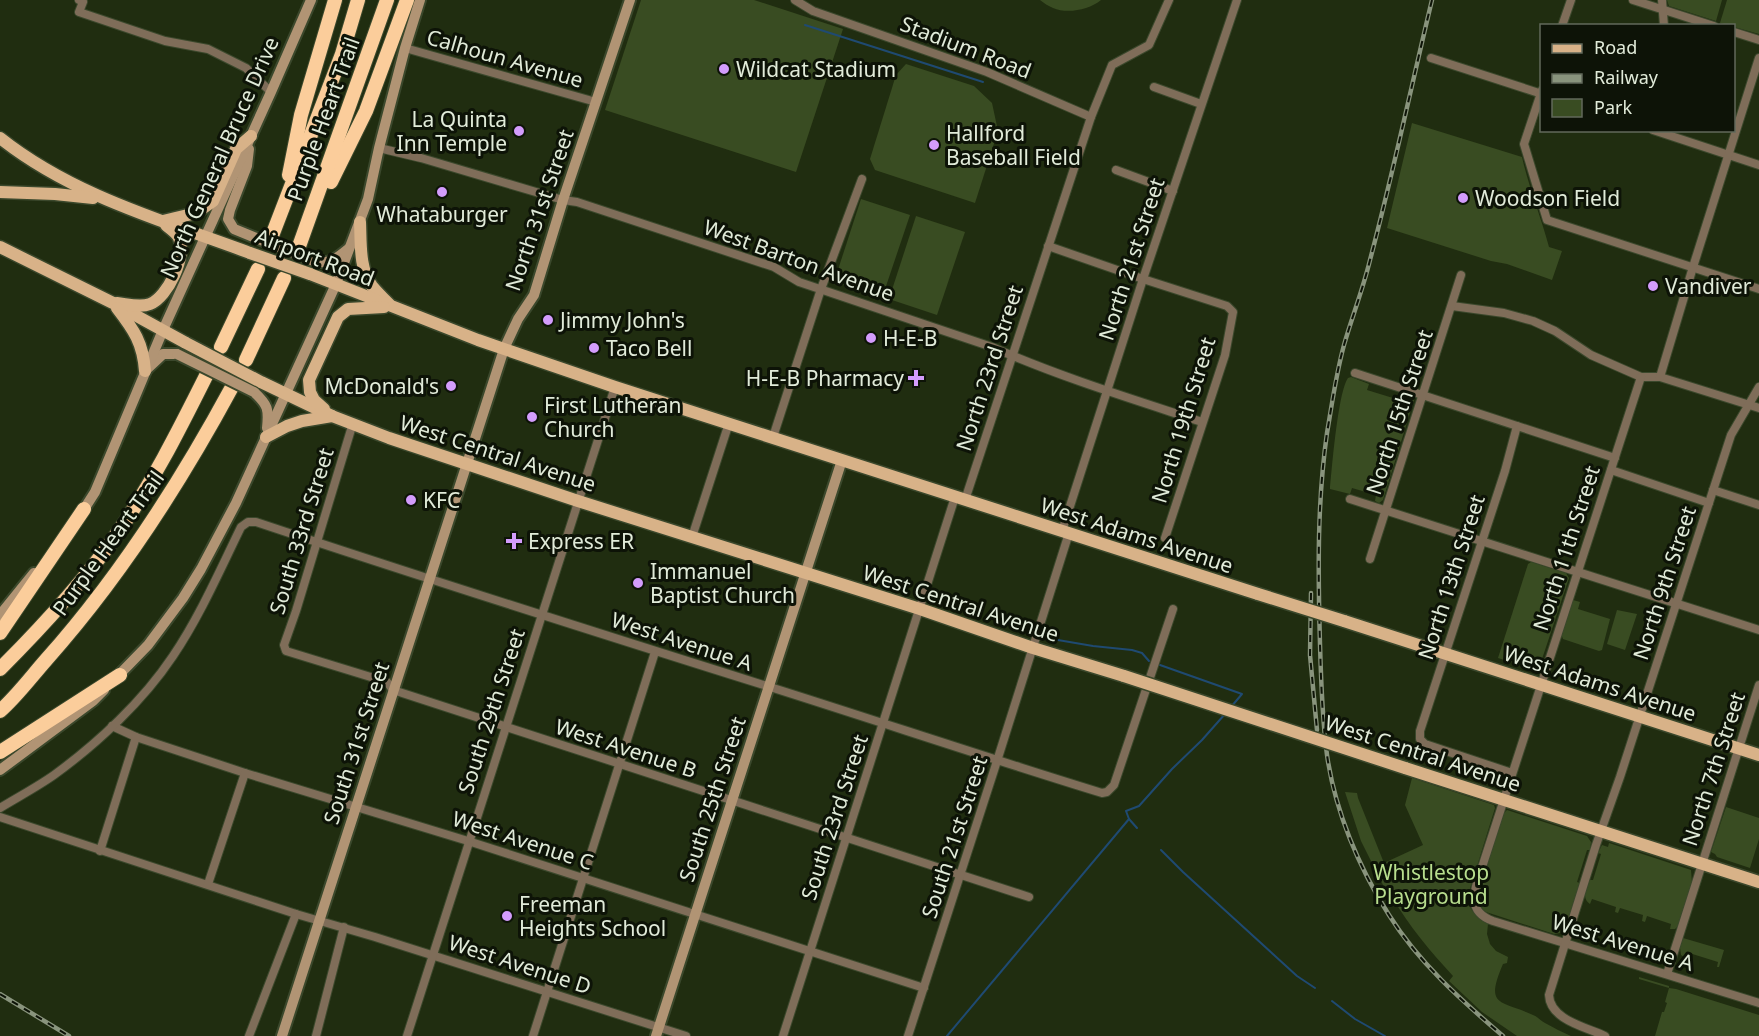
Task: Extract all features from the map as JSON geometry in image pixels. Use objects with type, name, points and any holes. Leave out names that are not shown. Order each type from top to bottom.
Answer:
[{"type":"highway","points":[[281,217],[301,115],[335,0]]},
{"type":"highway","name":"Purple Heart Trail","points":[[270,241],[342,54],[358,0]]},
{"type":"highway","name":"Purple Heart Trail","points":[[387,0],[299,248],[366,111],[407,0]]},
{"type":"highway","points":[[221,347],[258,269]]},
{"type":"highway","points":[[246,360],[284,278]]},
{"type":"highway","name":"Purple Heart Trail","points":[[0,669],[51,616],[113,539],[146,489],[207,374]]},
{"type":"highway","name":"Purple Heart Trail","points":[[0,711],[68,635],[129,558],[177,485],[232,387]]},
{"type":"highway","points":[[0,633],[84,510]]},
{"type":"highway","points":[[0,752],[120,675]]},
{"type":"main road","name":"North General Bruce Drive","points":[[0,615],[84,510],[95,492],[163,330],[311,0]]},
{"type":"main road","points":[[0,770],[93,700],[120,675],[148,645],[183,598],[201,569],[236,503],[336,284],[360,222],[368,199],[405,48],[420,0]]},
{"type":"main road","name":"North 31st Street","points":[[466,463],[504,349],[518,319],[534,295],[563,200],[630,0]]},
{"type":"main road","points":[[162,221],[196,213],[213,201],[236,149],[251,136]]},
{"type":"main road","points":[[251,136],[247,166],[228,219],[234,229],[322,263],[331,262],[349,248]]},
{"type":"main road","name":"Airport Road","points":[[0,138],[44,169],[111,202],[310,274],[504,349]]},
{"type":"main road","name":"Airport Road","points":[[0,192],[78,196],[111,202]]},
{"type":"main road","points":[[113,303],[150,304],[159,298],[171,282],[181,250],[179,238],[162,221]]},
{"type":"main road","points":[[360,222],[361,249],[366,275],[392,307]]},
{"type":"main road","points":[[0,247],[163,330]]},
{"type":"main road","points":[[113,303],[139,339],[144,354],[145,371]]},
{"type":"main road","points":[[332,416],[314,400],[310,393],[309,380],[338,317],[348,309],[392,307]]},
{"type":"main road","name":"West Central Avenue","points":[[163,330],[258,387],[286,393],[332,416],[389,438],[1759,882]]},
{"type":"main road","name":"West Adams Avenue","points":[[504,349],[960,499],[1759,755]]},
{"type":"main road","points":[[145,371],[164,354],[177,354],[258,387],[268,416],[266,437]]},
{"type":"main road","points":[[266,437],[302,421],[332,416]]},
{"type":"main road","name":"South 25th Street","points":[[658,1032],[842,460]]},
{"type":"main road","name":"South 31st Street","points":[[282,1036],[466,463]]},
{"type":"street","points":[[79,0],[82,2],[80,12],[165,41],[208,49],[246,68],[271,92]]},
{"type":"street","name":"Stadium Road","points":[[795,0],[813,11],[987,72],[1091,117]]},
{"type":"street","name":"North 23rd Street","points":[[920,609],[1012,356],[1091,117],[1112,66],[1149,45],[1169,0]]},
{"type":"street","name":"North 21st Street","points":[[1033,648],[1107,391],[1238,0]]},
{"type":"street","points":[[1563,24],[1571,0]]},
{"type":"street","points":[[1633,0],[1708,24]]},
{"type":"street","points":[[1662,0],[1664,24]]},
{"type":"street","points":[[1735,32],[1759,40]]},
{"type":"street","name":"Calhoun Avenue","points":[[405,48],[596,102]]},
{"type":"street","points":[[1431,58],[1540,93]]},
{"type":"street","points":[[1660,377],[1759,58]]},
{"type":"street","points":[[1154,87],[1202,104]]},
{"type":"street","points":[[1540,96],[1524,144],[1547,220],[1759,288]]},
{"type":"street","points":[[1659,132],[1759,165]]},
{"type":"street","name":"West Barton Avenue","points":[[379,148],[577,202],[732,253],[774,267],[799,282],[992,347],[1107,391],[1202,422]]},
{"type":"street","points":[[1116,170],[1173,191]]},
{"type":"street","points":[[772,437],[862,179]]},
{"type":"street","points":[[1048,246],[1143,279]]},
{"type":"street","name":"North 15th Street","points":[[1370,559],[1461,275]]},
{"type":"street","name":"North 19th Street","points":[[1143,279],[1227,306],[1233,312],[1225,355],[1165,538]]},
{"type":"street","points":[[1452,306],[1504,312],[1533,321],[1555,331],[1597,358],[1641,377],[1660,377],[1759,408]]},
{"type":"street","points":[[1355,373],[1615,458]]},
{"type":"street","name":"North 11th Street","points":[[1478,913],[1474,905],[1475,891],[1641,377]]},
{"type":"street","name":"South 29th Street","points":[[407,1036],[615,387]]},
{"type":"street","name":"North 9th Street","points":[[1565,943],[1731,435],[1759,387]]},
{"type":"street","name":"South 33rd Street","points":[[284,649],[288,630],[318,542],[354,423]]},
{"type":"street","points":[[692,537],[729,423]]},
{"type":"street","name":"North 13th Street","points":[[1512,772],[1425,744],[1420,739],[1420,731],[1505,471],[1517,426]]},
{"type":"street","points":[[1611,470],[1708,503]]},
{"type":"street","points":[[1713,490],[1759,505]]},
{"type":"street","points":[[1350,499],[1759,630]]},
{"type":"street","name":"West Avenue A","points":[[112,726],[148,688],[173,656],[193,624],[241,527],[248,522],[256,522],[655,652],[1102,793],[1107,792],[1114,785],[1173,609]]},
{"type":"street","name":"South 23rd Street","points":[[783,1036],[920,609]]},
{"type":"street","name":"South 21st Street","points":[[908,1036],[1033,648]]},
{"type":"street","name":"West Avenue B","points":[[284,649],[387,682],[393,690],[1029,897]]},
{"type":"street","points":[[533,1036],[655,652]]},
{"type":"street","name":"North 7th Street","points":[[1667,974],[1759,685]]},
{"type":"street","points":[[0,808],[52,776],[112,726]]},
{"type":"street","name":"West Avenue C","points":[[112,726],[136,737],[245,773],[468,841],[924,988]]},
{"type":"street","points":[[100,850],[136,737]]},
{"type":"street","points":[[208,885],[245,773]]},
{"type":"street","points":[[0,817],[296,914],[249,1036]]},
{"type":"street","name":"West Avenue A","points":[[1478,913],[1493,921],[1759,1003]]},
{"type":"street","name":"West Avenue D","points":[[296,914],[344,927],[547,992],[658,1032],[686,1036]]},
{"type":"street","points":[[316,1036],[344,927]]},
{"type":"street","points":[[1565,943],[1549,995],[1551,1006],[1562,1017],[1605,1036]]},
{"type":"green space","name":"Wildcat Stadium","points":[[641,0],[754,0],[843,29],[796,172],[605,110]]},
{"type":"green space","points":[[1040,0],[1101,0],[1084,9],[1071,11],[1053,8]]},
{"type":"green space","points":[[1667,0],[1722,0],[1716,21],[1669,6]]},
{"type":"green space","points":[[1727,0],[1759,0],[1759,34],[1735,27],[1735,24],[1720,23]]},
{"type":"green space","name":"Hallford Baseball Field","points":[[906,64],[974,86],[992,103],[998,131],[975,203],[875,170],[870,159],[896,75]]},
{"type":"green space","name":"Woodson Field","points":[[1412,123],[1522,157],[1549,247],[1562,251],[1552,280],[1387,228]]},
{"type":"green space","points":[[861,199],[910,215],[882,298],[834,282]]},
{"type":"green space","points":[[916,216],[965,232],[937,315],[889,299]]},
{"type":"green space","points":[[1351,377],[1369,384],[1367,390],[1406,402],[1408,397],[1414,400],[1383,500],[1379,503],[1375,501],[1376,495],[1352,488],[1350,494],[1330,489],[1341,398],[1344,386]]},
{"type":"green space","points":[[1531,562],[1566,573],[1569,578],[1538,671],[1498,658],[1528,564]]},
{"type":"green space","points":[[1573,600],[1580,602],[1578,609],[1610,619],[1602,650],[1563,639],[1561,634]]},
{"type":"green space","points":[[1617,610],[1637,614],[1625,650],[1607,644]]},
{"type":"green space","name":"Whistlestop Playground","points":[[1412,778],[1494,805],[1469,899],[1473,911],[1488,924],[1487,934],[1490,944],[1496,951],[1508,957],[1498,978],[1495,988],[1496,996],[1504,1004],[1535,1016],[1571,1036],[1517,1036],[1482,1012],[1449,981],[1453,976],[1420,938],[1392,897],[1389,897],[1361,841],[1345,792],[1357,793],[1384,863],[1423,845],[1405,805]]},
{"type":"green space","points":[[1726,807],[1759,818],[1759,839],[1750,868],[1717,857],[1711,852]]},
{"type":"green space","points":[[1507,810],[1587,836],[1591,842],[1577,882],[1580,883],[1565,929],[1560,933],[1554,934],[1486,912],[1478,902],[1477,894],[1504,813]]},
{"type":"green space","points":[[1609,843],[1691,870],[1692,883],[1675,929],[1670,929],[1671,924],[1647,916],[1645,922],[1642,921],[1643,915],[1620,908],[1618,913],[1615,912],[1616,907],[1592,899],[1590,904],[1587,902],[1586,890],[1589,880],[1593,880],[1601,854],[1598,853],[1602,845],[1608,847]]},
{"type":"green space","points":[[1683,938],[1724,950],[1719,967],[1717,967],[1718,962],[1686,952],[1684,957],[1681,955],[1680,948]]},
{"type":"green space","points":[[1639,977],[1669,986],[1669,988],[1639,979]]},
{"type":"green space","points":[[1669,988],[1759,1015],[1759,1036],[1655,1036],[1667,1003],[1665,1002]]},
{"type":"waterway","points":[[805,25],[983,82]]},
{"type":"waterway","points":[[1052,639],[1132,650],[1142,653],[1149,661]]},
{"type":"waterway","points":[[1160,665],[1242,694],[1231,707]]},
{"type":"waterway","points":[[1137,828],[1129,819],[1126,811],[1139,806],[1225,714]]},
{"type":"waterway","points":[[947,1036],[1129,819]]},
{"type":"waterway","points":[[1161,850],[1297,976],[1315,988]]},
{"type":"waterway","points":[[1332,1001],[1355,1019],[1385,1036]]},
{"type":"railway","points":[[1432,0],[1378,228],[1341,356],[1327,433],[1321,486],[1319,538],[1319,617],[1323,713],[1327,755],[1342,818],[1358,858],[1378,897],[1401,933],[1427,965],[1456,995],[1503,1036]]},
{"type":"railway","points":[[1311,593],[1310,655],[1317,730]]},
{"type":"railway","points":[[0,994],[69,1036]]},
{"type":"place","name":"Wildcat Stadium","points":[[724,69]]},
{"type":"place","name":"La Quinta Inn Temple","points":[[519,131]]},
{"type":"place","name":"Hallford Baseball Field","points":[[934,145]]},
{"type":"place","name":"Whataburger","points":[[442,192]]},
{"type":"place","name":"Woodson Field","points":[[1463,198]]},
{"type":"place","name":"Vandiver","points":[[1653,286]]},
{"type":"place","name":"Jimmy John's","points":[[548,320]]},
{"type":"place","name":"H-E-B","points":[[871,338]]},
{"type":"place","name":"Taco Bell","points":[[594,348]]},
{"type":"place","name":"H-E-B Pharmacy","points":[[916,378]]},
{"type":"place","name":"McDonald's","points":[[451,386]]},
{"type":"place","name":"First Lutheran Church","points":[[532,417]]},
{"type":"place","name":"KFC","points":[[411,500]]},
{"type":"place","name":"Express ER","points":[[514,541]]},
{"type":"place","name":"Immanuel Baptist Church","points":[[638,583]]},
{"type":"place","name":"Freeman Heights School","points":[[507,916]]}]
